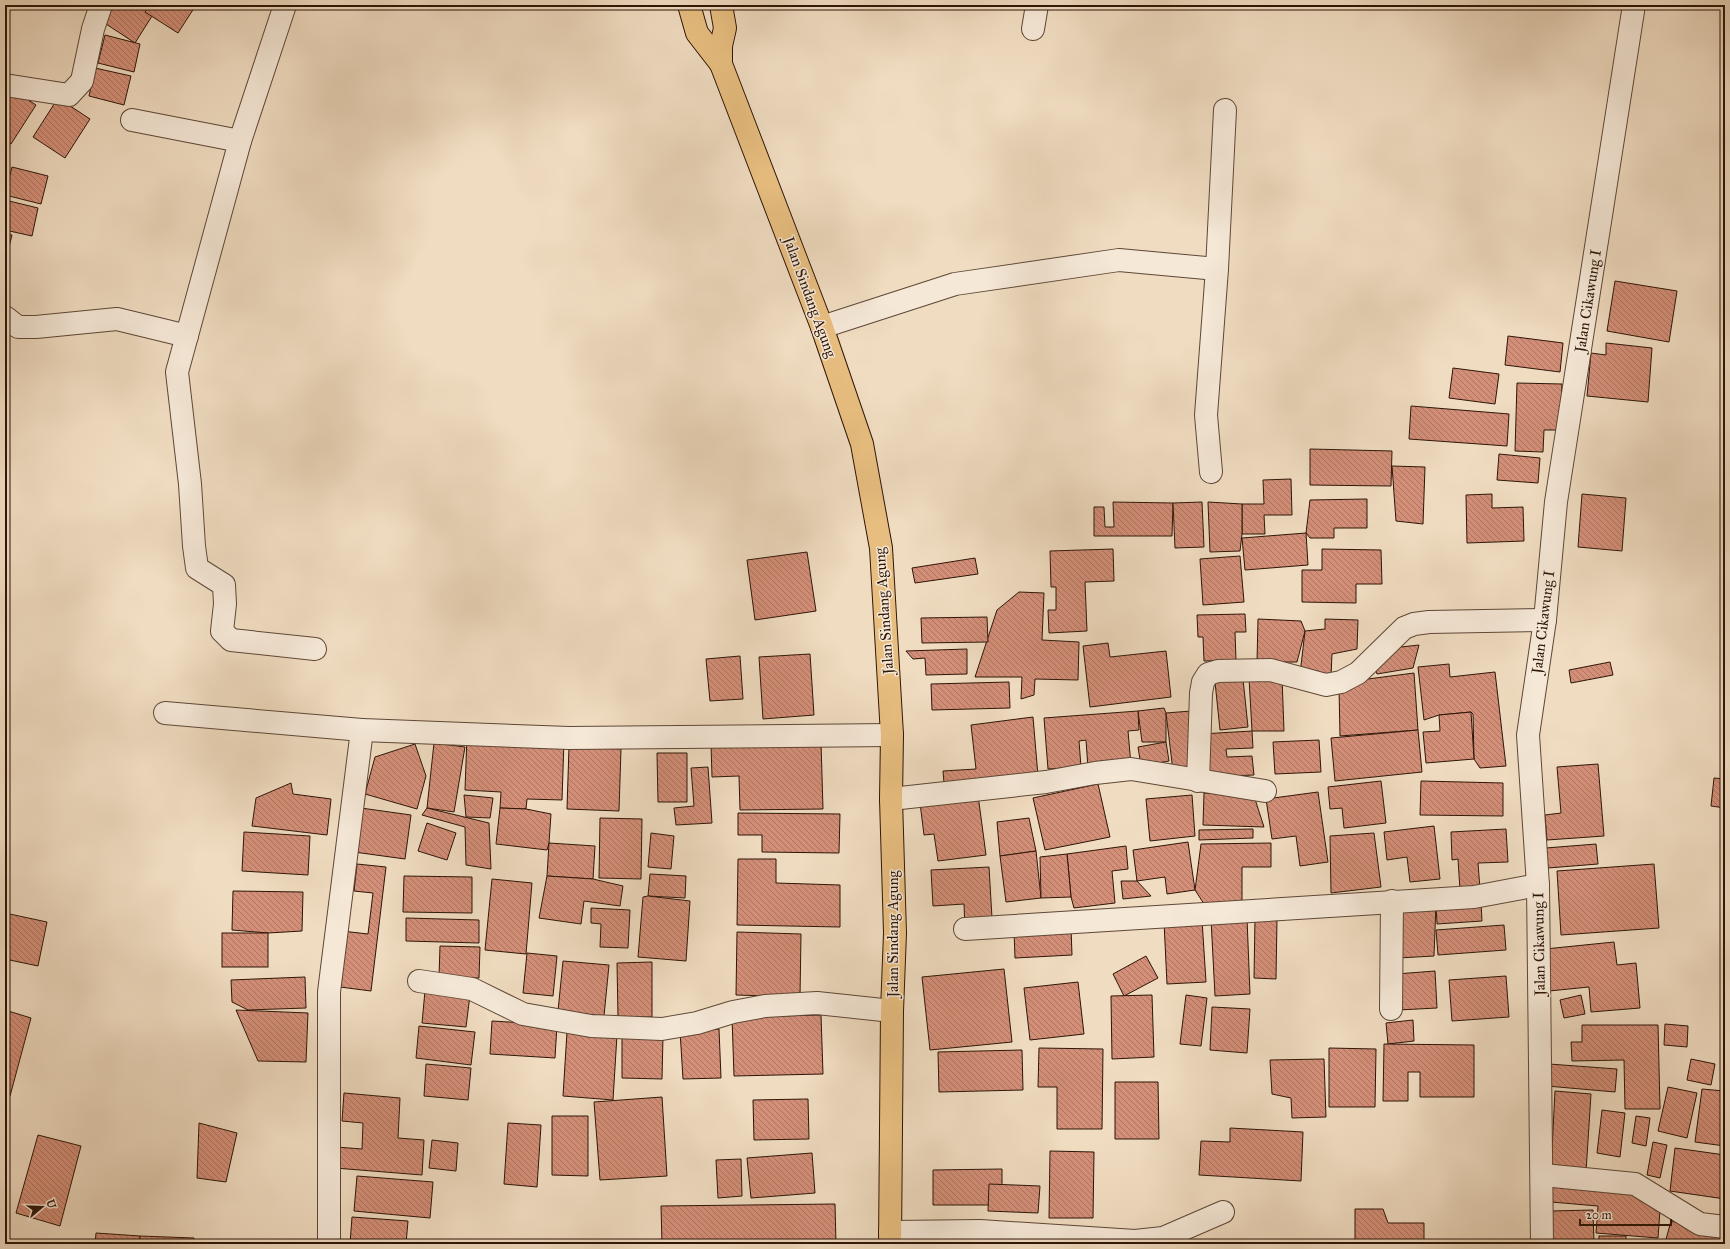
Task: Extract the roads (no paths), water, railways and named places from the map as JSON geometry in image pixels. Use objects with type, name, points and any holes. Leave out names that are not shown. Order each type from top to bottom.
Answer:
[{"type":"main road","points":[[689,5],[697,33],[721,64]]},
{"type":"main road","name":"Jalan Sindang Agung","points":[[720,5],[725,28],[721,46],[721,64],[822,327],[862,444],[881,548],[892,734],[891,800],[895,933],[892,1011],[890,1238]]},
{"type":"street","points":[[5,85],[69,95],[82,81],[93,28],[101,5]]},
{"type":"street","points":[[285,5],[240,141],[177,372],[190,484],[197,568],[224,585],[225,604],[222,631],[239,641],[314,649]]},
{"type":"street","points":[[1034,30],[1037,5]]},
{"type":"street","name":"Jalan Cikawung I","points":[[1542,1244],[1538,885],[1528,735],[1545,620],[1556,502],[1634,5]]},
{"type":"street","points":[[1212,472],[1206,415],[1217,269],[1225,110]]},
{"type":"street","points":[[132,120],[240,141]]},
{"type":"street","points":[[822,327],[955,284],[1119,260],[1217,269]]},
{"type":"street","points":[[5,316],[18,327],[36,327],[116,319],[187,336]]},
{"type":"street","points":[[1198,781],[1201,693],[1203,682],[1208,674],[1218,671],[1271,670],[1326,684],[1341,682],[1358,673],[1404,628],[1414,624],[1429,622],[1545,620]]},
{"type":"street","points":[[165,714],[362,730],[569,738],[892,734]]},
{"type":"street","points":[[329,1244],[329,992],[362,730]]},
{"type":"street","points":[[891,800],[1046,782],[1096,773],[1131,769],[1265,791]]},
{"type":"street","points":[[965,929],[1474,897],[1538,885]]},
{"type":"street","points":[[1391,1009],[1392,901]]},
{"type":"street","points":[[419,981],[472,989],[523,1014],[591,1026],[662,1029],[765,1006],[817,1003],[892,1011]]},
{"type":"street","points":[[1542,1175],[1635,1184],[1700,1224],[1725,1227]]},
{"type":"street","points":[[890,1238],[980,1231],[1134,1240],[1163,1238],[1223,1212]]}]
